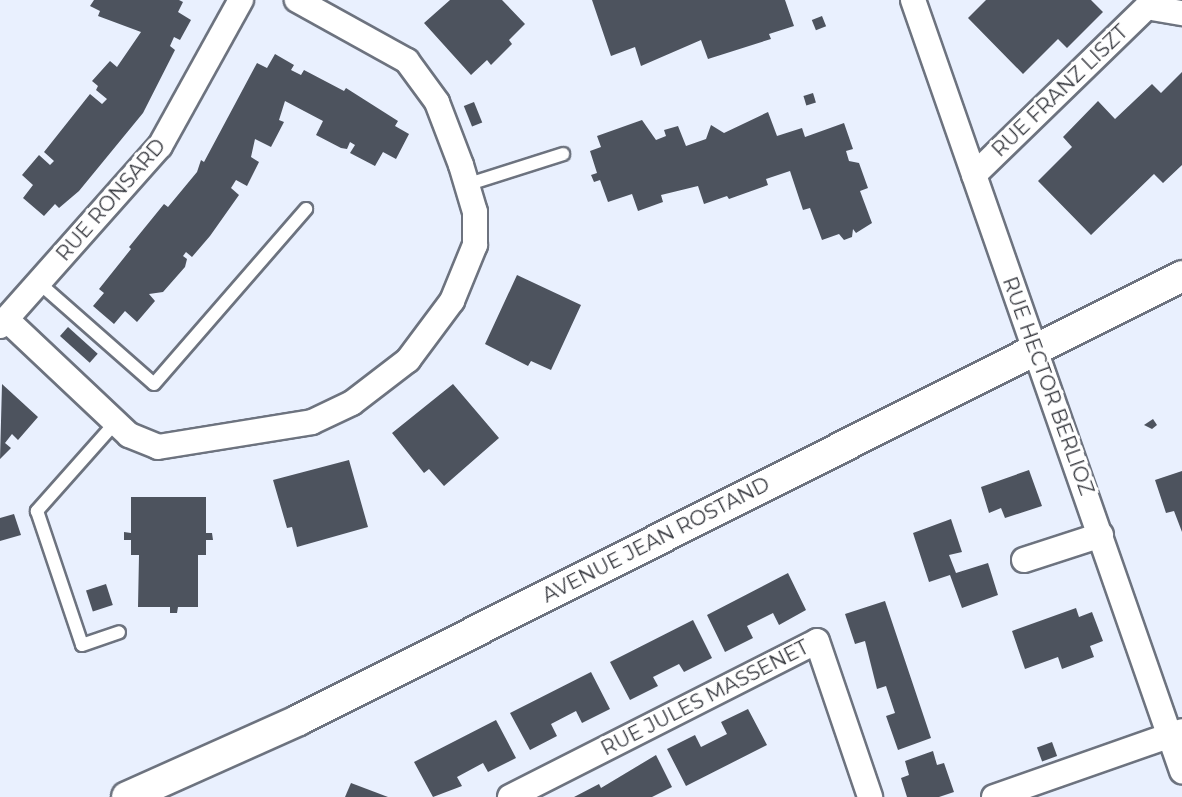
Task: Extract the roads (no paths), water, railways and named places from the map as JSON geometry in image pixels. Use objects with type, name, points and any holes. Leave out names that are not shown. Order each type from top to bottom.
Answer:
[{"type":"street","name":"RUE RONSARD","points":[[3,322],[148,161],[172,128],[241,0]]},
{"type":"street","points":[[3,322],[116,423],[146,445],[171,447],[293,428],[333,413],[374,390],[426,340],[462,282],[477,229],[466,185],[437,102],[419,75],[392,51],[297,0]]},
{"type":"street","name":"RUE HECTOR BERLIOZ","points":[[913,0],[1034,349],[1176,733],[1182,771]]},
{"type":"street","name":"RUE FRANZ LISZT","points":[[974,174],[1147,7],[1182,13]]},
{"type":"street","name":"AVENUE JEAN ROSTAND","points":[[127,797],[299,720],[1182,276]]},
{"type":"street","points":[[1024,560],[1101,535]]},
{"type":"street","name":"RUE JULES MASSENET","points":[[510,797],[818,641],[870,797]]},
{"type":"street","points":[[994,797],[1176,733]]},
{"type":"lane","points":[[466,185],[563,154]]},
{"type":"lane","points":[[39,282],[154,384],[306,208]]},
{"type":"lane","points":[[116,423],[37,511],[82,645],[119,632]]}]
